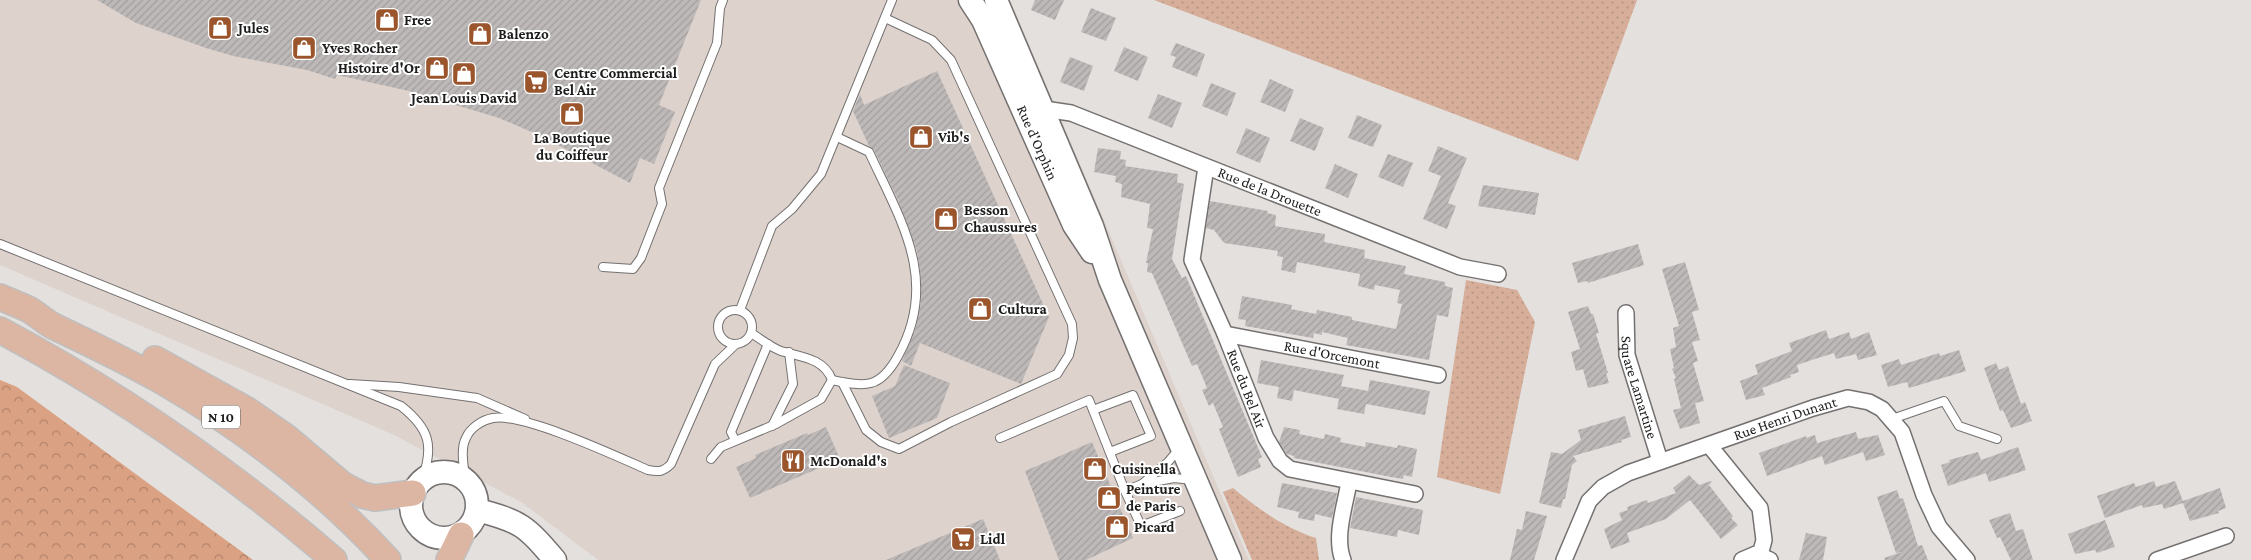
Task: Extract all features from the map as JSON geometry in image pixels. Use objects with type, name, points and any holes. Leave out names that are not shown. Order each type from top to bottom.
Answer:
[{"type":"main road","name":"Rue d'Orphin","points":[[970,0],[1033,109],[1092,226],[1110,280],[1230,560]]},
{"type":"main road","name":"Rue d'Orphin","points":[[996,0],[1033,109]]},
{"type":"main road","name":"N 10","points":[[0,297],[29,310],[51,324],[157,378],[222,418],[275,457],[326,499],[388,560]]},
{"type":"main road","points":[[29,310],[37,306],[77,322],[158,360],[219,393],[286,437],[343,485],[362,495],[375,498],[417,486]]},
{"type":"main road","name":"N 10","points":[[0,330],[126,403],[190,446],[266,502],[334,560]]},
{"type":"main road","points":[[448,472],[465,479],[475,493],[477,510],[469,528],[460,535],[440,539],[422,531],[415,523],[411,514],[410,503],[417,486],[430,474],[448,472]]},
{"type":"main road","points":[[477,510],[510,518],[530,531],[555,560]]},
{"type":"main road","points":[[449,560],[460,535]]},
{"type":"street","name":"Rue de la Drouette","points":[[1033,109],[1071,113],[1460,267],[1498,274]]},
{"type":"street","name":"Rue du Bel Air","points":[[1206,167],[1192,260],[1225,334],[1266,438],[1280,461],[1290,469],[1415,494]]},
{"type":"street","name":"Square Lamartine","points":[[1626,314],[1627,355],[1660,461]]},
{"type":"street","name":"Rue d'Orcemont","points":[[1225,334],[1438,375]]},
{"type":"street","name":"Rue Henri Dunant","points":[[1564,560],[1588,502],[1603,487],[1628,472],[1813,408],[1848,398],[1869,402],[1882,409],[1902,432],[1924,496],[1939,527],[1967,560]]},
{"type":"street","points":[[1709,445],[1760,508],[1765,557],[1750,555],[1742,560]]},
{"type":"street","points":[[1342,560],[1339,552],[1340,529],[1350,482]]},
{"type":"street","points":[[2160,560],[2226,536]]},
{"type":"lane","points":[[603,267],[633,269],[641,258],[662,204],[659,188],[717,43],[722,0]]},
{"type":"lane","points":[[740,310],[772,226],[792,209],[821,174],[892,0]]},
{"type":"lane","points":[[842,382],[866,430],[880,442],[899,449],[950,422],[1057,374],[1068,355],[1073,338],[1072,324],[951,60],[932,40],[885,18]]},
{"type":"lane","points":[[832,380],[858,386],[875,383],[889,372],[901,351],[915,314],[918,282],[914,260],[892,202],[869,152],[837,137]]},
{"type":"lane","points":[[0,244],[340,383],[401,406],[414,416],[423,429],[429,444],[428,463],[417,486]]},
{"type":"lane","points":[[340,383],[400,387],[477,398],[648,470],[659,472],[665,470],[671,464],[715,364],[736,344],[745,341],[751,333],[752,324],[748,315],[740,310],[728,311],[720,318],[718,331],[727,342],[736,344]]},
{"type":"lane","points":[[711,459],[721,447],[772,426],[821,399],[832,380],[829,370],[806,356],[786,352],[768,344],[751,333]]},
{"type":"lane","points":[[736,440],[731,432],[768,344]]},
{"type":"lane","points":[[772,426],[793,384],[786,352]]},
{"type":"lane","points":[[1093,410],[1133,395],[1151,436],[1110,452]]},
{"type":"lane","points":[[1000,438],[1089,400],[1141,526],[1180,511]]},
{"type":"lane","points":[[1892,419],[1944,401],[1959,426],[1997,439]]},
{"type":"lane","points":[[465,479],[463,446],[466,437],[473,427],[493,418],[504,418],[540,426]]},
{"type":"lane","points":[[1142,484],[1168,462],[1181,446]]},
{"type":"lane","points":[[1125,491],[1142,484],[1174,478],[1196,480]]},
{"type":"shaded area","points":[[0,0],[1010,0],[1249,560],[598,560],[521,502],[394,435],[0,265]]},
{"type":"shaded area","points":[[1154,0],[1637,0],[1578,161]]},
{"type":"shaded area","points":[[1466,280],[1517,290],[1535,322],[1500,494],[1437,477]]},
{"type":"shaded area","points":[[1233,488],[1272,517],[1293,529],[1316,538],[1319,560],[1252,560],[1223,492]]},
{"type":"green space","points":[[0,380],[17,387],[253,560],[0,560]]},
{"type":"building","name":"Centre Commercial Bel Air","points":[[97,0],[701,0],[659,105],[675,112],[654,164],[640,158],[630,183],[541,136],[499,118],[409,91],[337,75],[335,79],[307,70],[233,56],[136,23]]},
{"type":"building","points":[[1035,0],[1064,0],[1055,20],[1031,10]]},
{"type":"building","points":[[1091,8],[1116,18],[1106,41],[1081,32]]},
{"type":"building","points":[[1176,43],[1205,54],[1197,77],[1172,67],[1176,57],[1170,55]]},
{"type":"building","points":[[1124,47],[1148,57],[1138,81],[1114,71]]},
{"type":"building","points":[[1070,57],[1093,66],[1084,91],[1060,82]]},
{"type":"building","points":[[937,71],[1049,317],[1021,384],[920,343],[911,366],[902,361],[915,331],[921,303],[921,277],[917,251],[898,200],[874,150],[869,146],[853,111],[860,94],[864,105]]},
{"type":"building","points":[[1270,79],[1294,90],[1285,112],[1260,102]]},
{"type":"building","points":[[1211,83],[1236,93],[1227,116],[1202,106]]},
{"type":"building","points":[[1158,94],[1182,103],[1172,128],[1148,118]]},
{"type":"building","points":[[1357,115],[1382,125],[1373,147],[1348,138]]},
{"type":"building","points":[[1300,118],[1324,128],[1315,151],[1290,141]]},
{"type":"building","points":[[1246,128],[1270,138],[1260,163],[1236,153]]},
{"type":"building","points":[[1438,146],[1467,158],[1448,203],[1456,206],[1447,229],[1423,219],[1441,176],[1428,171]]},
{"type":"building","points":[[1098,148],[1121,151],[1120,159],[1126,160],[1125,166],[1178,174],[1177,182],[1184,184],[1172,259],[1182,278],[1186,276],[1262,457],[1258,459],[1261,467],[1238,477],[1219,429],[1223,427],[1213,403],[1209,406],[1202,390],[1207,388],[1197,364],[1192,366],[1152,273],[1147,272],[1148,263],[1146,263],[1153,229],[1147,228],[1150,204],[1121,197],[1122,184],[1115,182],[1116,176],[1094,172]]},
{"type":"building","points":[[1388,154],[1413,163],[1403,187],[1378,177]]},
{"type":"building","points":[[1335,164],[1358,174],[1348,198],[1325,188]]},
{"type":"building","points":[[1483,185],[1539,193],[1535,215],[1478,206]]},
{"type":"building","points":[[1210,201],[1268,211],[1267,213],[1276,215],[1275,226],[1325,234],[1324,242],[1365,250],[1364,258],[1406,266],[1404,274],[1445,282],[1445,286],[1453,288],[1448,317],[1437,315],[1429,360],[1346,345],[1348,338],[1322,332],[1322,335],[1314,333],[1313,338],[1245,326],[1246,320],[1238,319],[1242,296],[1292,305],[1291,309],[1316,314],[1317,310],[1352,317],[1352,320],[1396,329],[1402,304],[1397,303],[1400,290],[1375,285],[1374,290],[1358,286],[1360,274],[1297,262],[1295,273],[1281,270],[1283,257],[1277,256],[1278,251],[1224,243],[1214,230],[1206,228]]},
{"type":"building","points":[[1638,244],[1644,265],[1588,283],[1587,281],[1578,283],[1572,263]]},
{"type":"building","points":[[1685,262],[1699,310],[1692,312],[1700,340],[1692,342],[1698,361],[1693,363],[1704,401],[1695,403],[1700,423],[1680,429],[1673,410],[1681,408],[1674,379],[1676,378],[1672,369],[1674,368],[1670,349],[1676,347],[1673,328],[1679,326],[1662,269]]},
{"type":"building","points":[[1588,306],[1591,314],[1593,314],[1599,333],[1596,334],[1608,373],[1606,373],[1609,383],[1588,388],[1583,369],[1576,371],[1571,352],[1580,349],[1568,312]]},
{"type":"building","points":[[1826,330],[1829,339],[1849,332],[1851,339],[1869,332],[1877,355],[1858,360],[1856,354],[1836,359],[1834,353],[1797,365],[1799,372],[1762,388],[1765,395],[1746,400],[1740,381],[1758,374],[1755,365],[1792,351],[1789,343]]},
{"type":"building","points":[[1959,350],[1966,371],[1909,388],[1907,382],[1888,387],[1881,365],[1899,359],[1901,365],[1939,353],[1940,356]]},
{"type":"building","points":[[1261,360],[1344,375],[1341,386],[1368,391],[1370,380],[1430,391],[1425,415],[1366,404],[1364,414],[1337,409],[1339,399],[1294,390],[1292,401],[1277,398],[1279,387],[1257,383]]},
{"type":"building","points":[[1996,363],[1999,370],[2008,366],[2021,404],[2025,402],[2032,421],[2011,428],[2003,410],[2000,411],[1984,368]]},
{"type":"building","points":[[904,365],[950,383],[937,418],[889,438],[872,396],[895,386]]},
{"type":"building","points":[[1625,416],[1631,437],[1621,440],[1622,442],[1573,456],[1577,461],[1572,465],[1565,499],[1563,499],[1561,508],[1539,503],[1551,452],[1562,454],[1581,440],[1578,430]]},
{"type":"building","points":[[826,427],[840,459],[750,498],[736,467],[756,458],[755,455]]},
{"type":"building","points":[[1284,427],[1300,430],[1299,434],[1324,439],[1325,434],[1341,438],[1340,442],[1365,447],[1366,442],[1397,448],[1398,445],[1417,449],[1412,477],[1404,475],[1403,479],[1294,458],[1294,456],[1287,454],[1279,442]]},
{"type":"building","points":[[1856,432],[1858,439],[1878,435],[1885,455],[1866,461],[1863,452],[1825,465],[1822,456],[1767,476],[1759,453],[1806,436],[1806,438],[1815,435],[1817,443]]},
{"type":"building","points":[[1092,442],[1133,538],[1086,560],[1059,560],[1025,471]]},
{"type":"building","points":[[2018,447],[2026,470],[1989,482],[1986,473],[1948,486],[1941,465],[1950,462],[1949,460],[1978,452],[1981,460]]},
{"type":"building","points":[[1689,475],[1699,485],[1712,482],[1703,490],[1709,485],[1733,516],[1731,518],[1738,525],[1721,539],[1690,500],[1666,519],[1627,533],[1630,542],[1611,549],[1604,529],[1622,520],[1619,513],[1628,510],[1627,507],[1647,500],[1648,503],[1676,493],[1673,488]]},
{"type":"building","points":[[2154,481],[2156,487],[2175,481],[2183,501],[2220,488],[2226,508],[2218,511],[2219,513],[2190,521],[2183,503],[2164,509],[2162,504],[2143,508],[2142,505],[2105,518],[2097,496],[2134,483],[2136,487]]},
{"type":"building","points":[[1282,483],[1337,493],[1332,518],[1315,514],[1314,521],[1298,518],[1299,512],[1277,507]]},
{"type":"building","points":[[1897,490],[1900,499],[1903,498],[1918,546],[1922,545],[1928,560],[1885,560],[1884,558],[1902,552],[1896,553],[1877,497]]},
{"type":"building","points":[[1356,497],[1423,510],[1419,535],[1398,530],[1397,537],[1350,528]]},
{"type":"building","points":[[1526,511],[1547,516],[1534,560],[1510,560],[1517,529],[1522,530]]},
{"type":"building","points":[[2010,513],[2016,531],[2023,529],[2033,560],[2011,560],[2000,537],[1997,538],[1989,520]]},
{"type":"building","name":"Lidl","points":[[983,519],[1000,560],[886,560]]},
{"type":"building","points":[[2105,520],[2115,547],[2097,553],[2095,550],[2075,554],[2068,534]]},
{"type":"building","points":[[1806,533],[1827,537],[1823,560],[1799,560]]},
{"type":"place","name":"Free","points":[[387,20]]},
{"type":"place","name":"Jules","points":[[220,28]]},
{"type":"place","name":"Balenzo","points":[[480,34]]},
{"type":"place","name":"Yves Rocher","points":[[304,48]]},
{"type":"place","name":"Histoire d'Or","points":[[437,68]]},
{"type":"place","name":"Jean Louis David","points":[[464,74]]},
{"type":"place","name":"Centre Commercial Bel Air","points":[[536,82]]},
{"type":"place","name":"La Boutique du Coiffeur","points":[[572,114]]},
{"type":"place","name":"Vib's","points":[[921,137]]},
{"type":"place","name":"Besson Chaussures","points":[[946,219]]},
{"type":"place","name":"Cultura","points":[[980,309]]},
{"type":"place","name":"McDonald's","points":[[793,461]]},
{"type":"place","name":"Cuisinella","points":[[1095,469]]},
{"type":"place","name":"Peinture de Paris","points":[[1109,498]]},
{"type":"place","name":"Picard","points":[[1117,527]]},
{"type":"place","name":"Lidl","points":[[963,539]]}]
